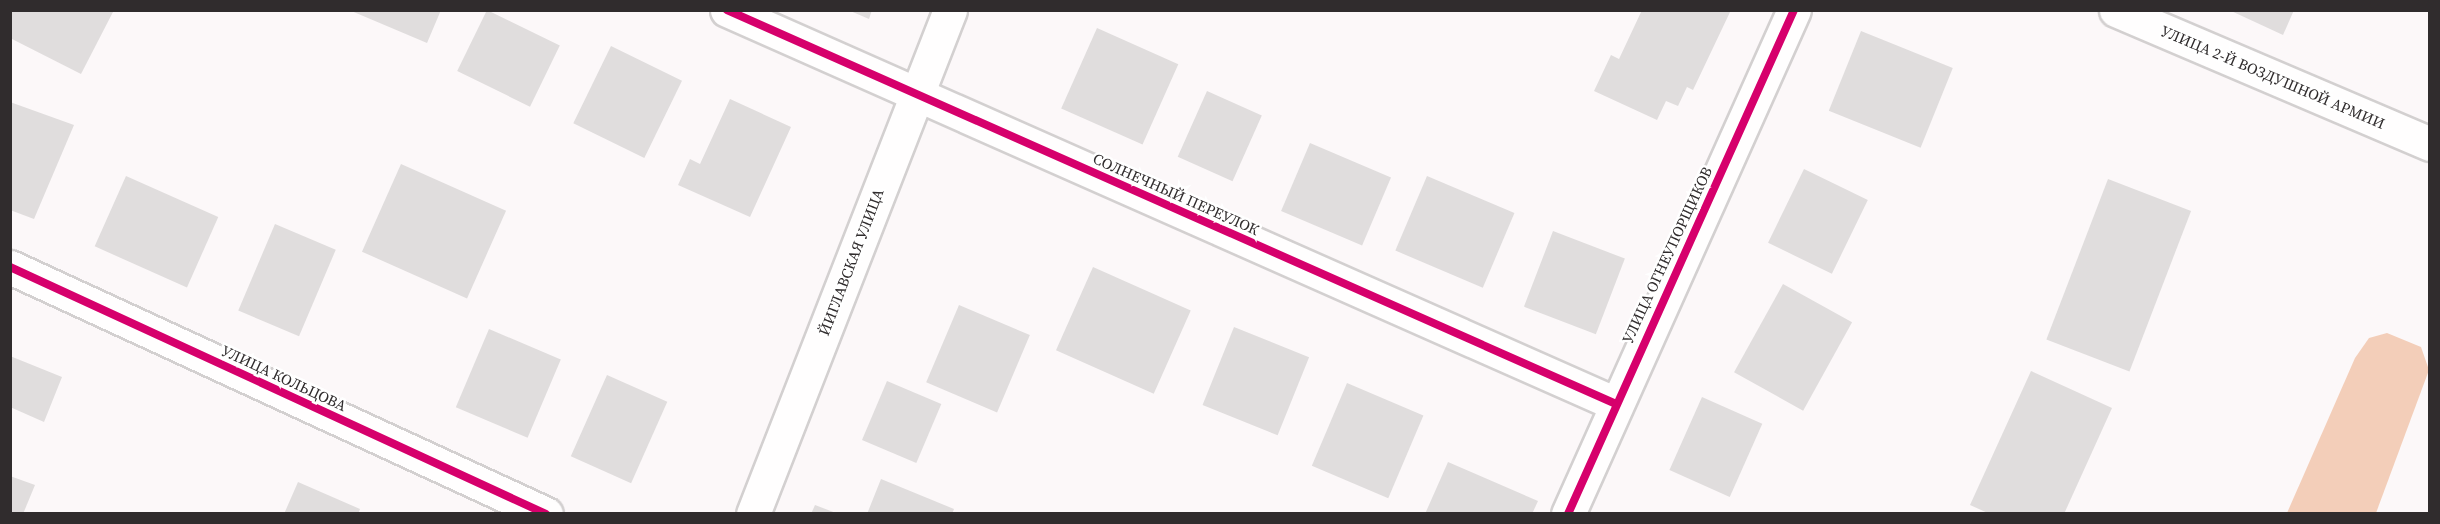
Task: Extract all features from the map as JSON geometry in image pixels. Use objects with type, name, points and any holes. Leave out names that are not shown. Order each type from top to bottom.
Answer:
[{"type":"street","name":"СОЛНЕЧНЫЙ ПЕРЕУЛОК","points":[[728,10],[1614,403]]},
{"type":"street","name":"ЙИГЛАВСКАЯ УЛИЦА","points":[[753,513],[951,10]]},
{"type":"street","name":"УЛИЦА ОГНЕУПОРЩИКОВ","points":[[1568,513],[1614,403],[1794,10]]},
{"type":"street","name":"УЛИЦА 2-Й ВОЗДУШНОЙ АРМИИ","points":[[2116,10],[2430,144]]},
{"type":"street","name":"УЛИЦА КОЛЬЦОВА","points":[[10,267],[546,513]]},
{"type":"shaded area","points":[[2387,333],[2421,347],[2429,370],[2376,513],[2287,513],[2355,358],[2369,338]]},
{"type":"building","points":[[10,10],[114,10],[81,74],[10,38]]},
{"type":"building","points":[[349,10],[441,10],[427,43]]},
{"type":"building","points":[[487,10],[560,46],[530,107],[457,71]]},
{"type":"building","points":[[848,10],[872,10],[869,19]]},
{"type":"building","points":[[1642,10],[1731,10],[1693,90],[1687,87],[1678,106],[1666,101],[1657,120],[1594,91],[1611,55],[1619,59]]},
{"type":"building","points":[[2229,10],[2294,10],[2283,35]]},
{"type":"building","points":[[1097,28],[1178,64],[1143,145],[1061,108]]},
{"type":"building","points":[[1861,31],[1953,68],[1921,148],[1829,111]]},
{"type":"building","points":[[611,46],[682,81],[644,158],[573,123]]},
{"type":"building","points":[[1207,91],[1262,115],[1233,181],[1178,157]]},
{"type":"building","points":[[730,99],[791,127],[750,217],[678,185],[690,159],[700,164]]},
{"type":"building","points":[[10,102],[74,125],[34,219],[10,210]]},
{"type":"building","points":[[1310,143],[1391,177],[1362,246],[1281,211]]},
{"type":"building","points":[[401,164],[506,211],[467,298],[362,252]]},
{"type":"building","points":[[1804,169],[1868,200],[1832,274],[1768,243]]},
{"type":"building","points":[[126,176],[218,217],[187,287],[95,246]]},
{"type":"building","points":[[1427,176],[1514,213],[1483,288],[1395,251]]},
{"type":"building","points":[[2108,179],[2191,211],[2129,371],[2046,340]]},
{"type":"building","points":[[275,224],[336,250],[299,336],[238,311]]},
{"type":"building","points":[[1553,231],[1625,259],[1596,334],[1524,307]]},
{"type":"building","points":[[1093,267],[1191,311],[1154,394],[1056,350]]},
{"type":"building","points":[[1783,284],[1852,322],[1803,411],[1734,372]]},
{"type":"building","points":[[959,305],[1030,335],[997,412],[926,382]]},
{"type":"building","points":[[1234,327],[1309,357],[1278,435],[1203,405]]},
{"type":"building","points":[[489,329],[561,359],[528,438],[456,407]]},
{"type":"building","points":[[10,356],[62,377],[44,422],[10,407]]},
{"type":"building","points":[[2031,371],[2112,408],[2064,514],[1990,514],[1970,505]]},
{"type":"building","points":[[607,375],[667,402],[631,483],[571,456]]},
{"type":"building","points":[[887,381],[941,404],[916,463],[862,440]]},
{"type":"building","points":[[1347,383],[1423,415],[1388,498],[1312,466]]},
{"type":"building","points":[[1702,397],[1762,424],[1730,497],[1669,470]]},
{"type":"building","points":[[1448,462],[1538,501],[1532,514],[1425,514]]},
{"type":"building","points":[[10,476],[35,485],[23,514],[10,514]]},
{"type":"building","points":[[881,479],[954,509],[952,514],[867,514]]},
{"type":"building","points":[[298,482],[360,509],[358,514],[284,514]]},
{"type":"building","points":[[815,505],[836,513],[836,514],[811,514]]},
{"type":"cycle path","points":[[727,10],[1614,403]]},
{"type":"cycle path","points":[[1568,514],[1794,10]]},
{"type":"cycle path","points":[[10,267],[546,514]]}]
